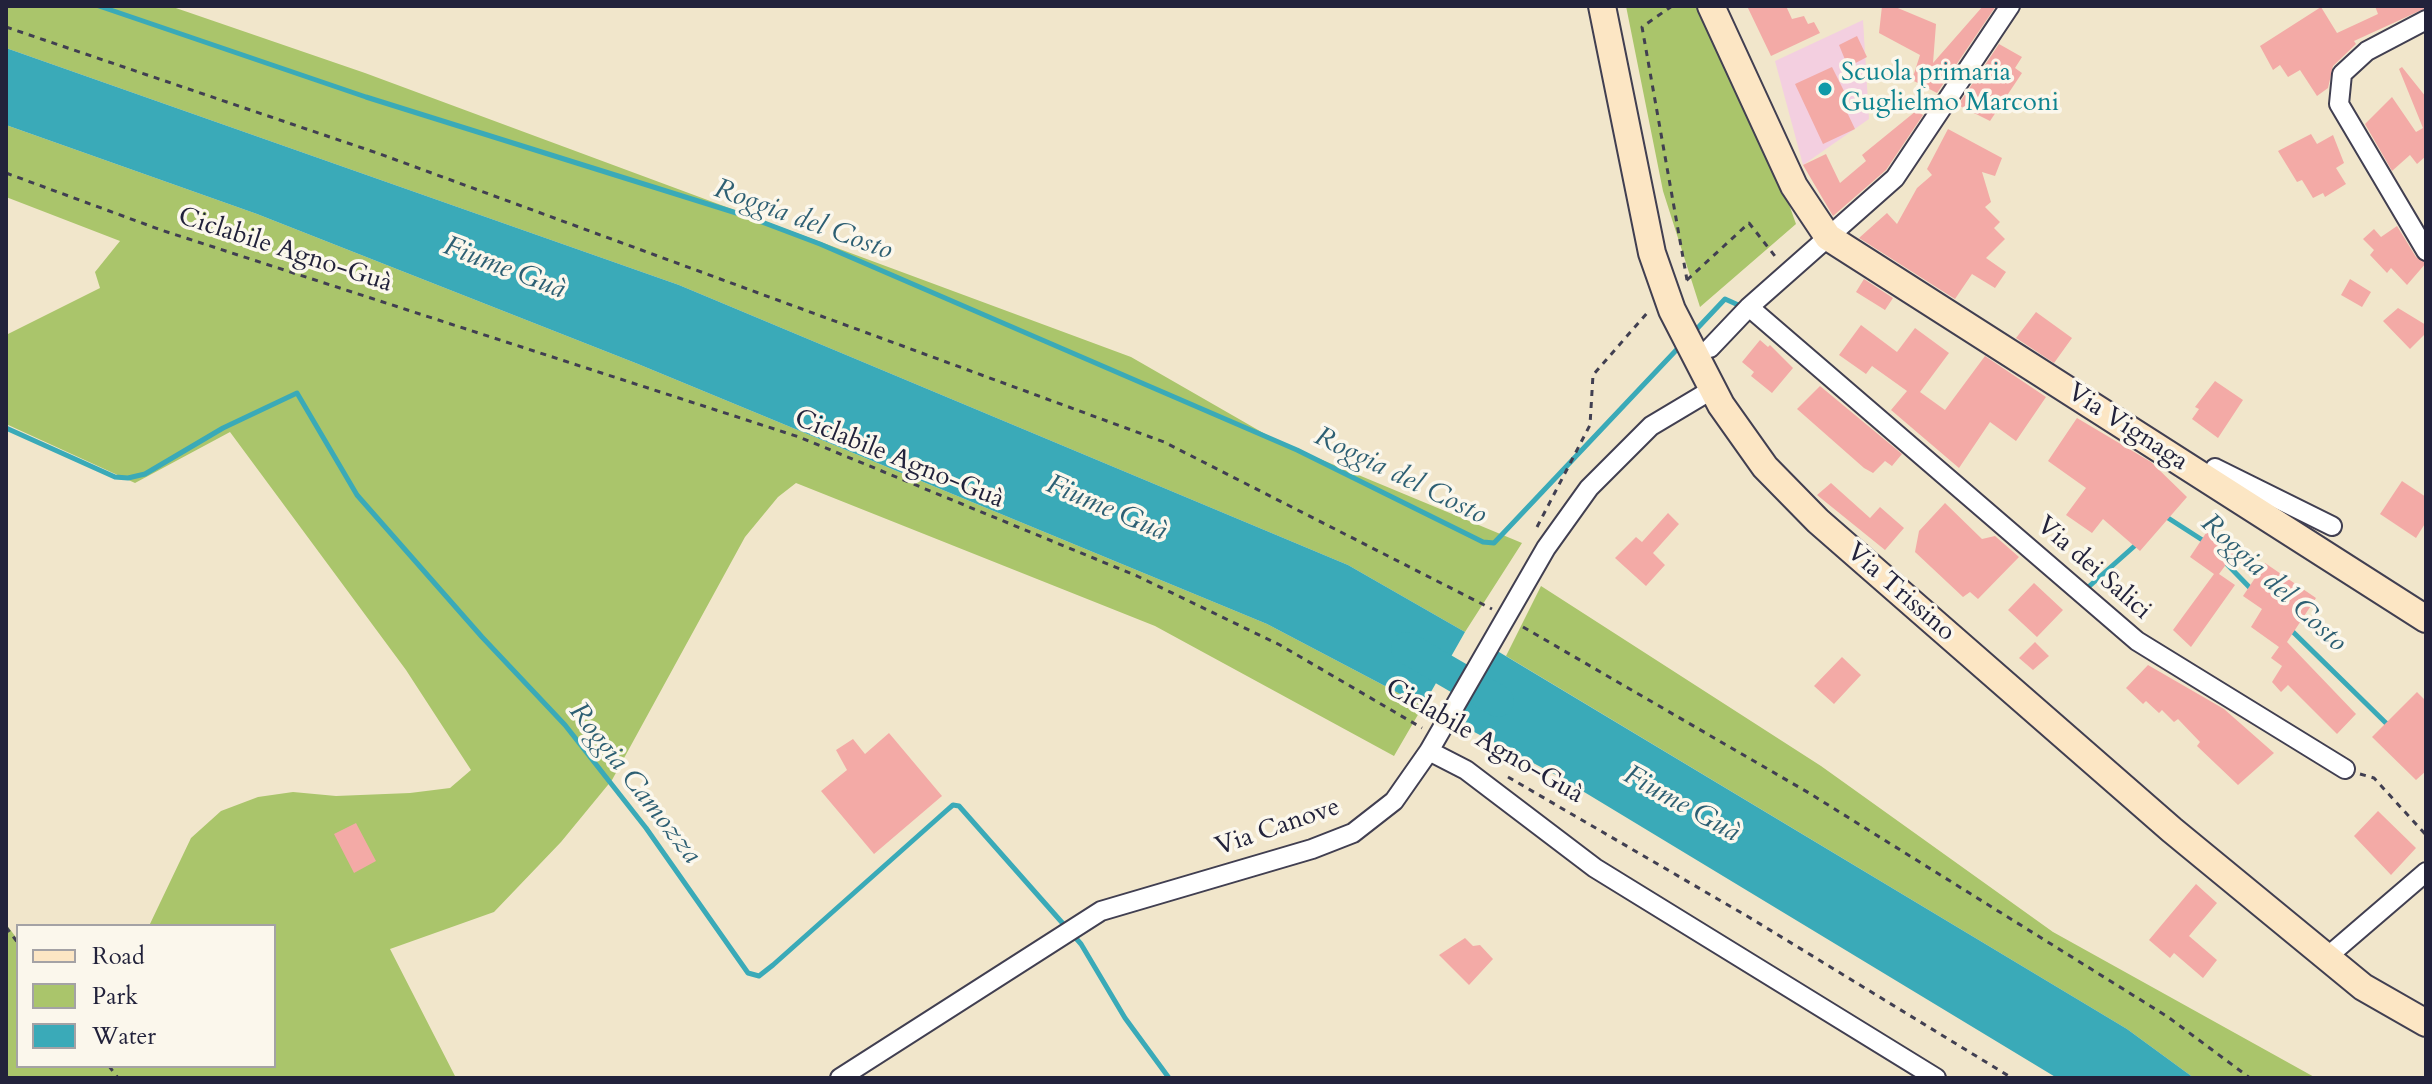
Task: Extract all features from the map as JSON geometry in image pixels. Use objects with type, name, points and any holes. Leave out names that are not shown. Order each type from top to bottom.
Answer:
[{"type":"main road","name":"Via Trissino","points":[[1602,6],[1652,253],[1672,310],[1713,389],[1765,467],[1818,521],[2172,830],[2363,987],[2426,1023]]},
{"type":"main road","points":[[1711,6],[1794,186],[1828,237]]},
{"type":"main road","name":"Via Vignaga","points":[[1828,237],[2426,619]]},
{"type":"street","points":[[1710,348],[1749,307],[1895,178],[2010,6]]},
{"type":"street","points":[[2426,20],[2367,51],[2342,74],[2339,104],[2426,251]]},
{"type":"street","name":"Via dei Salici","points":[[1749,307],[2137,641],[2345,769]]},
{"type":"street","name":"Via Canove","points":[[840,1078],[1101,911],[1312,849],[1353,833],[1394,801],[1433,744],[1546,548],[1589,488],[1651,426],[1713,389]]},
{"type":"street","points":[[2210,480],[2215,468],[2332,526]]},
{"type":"street","points":[[1433,744],[1595,868],[1936,1078]]},
{"type":"street","points":[[2327,957],[2426,872]]},
{"type":"path","points":[[1672,6],[1642,27],[1687,280]]},
{"type":"path","points":[[6,27],[394,160],[1164,442],[1506,616],[1822,801],[2168,1017],[2250,1078]]},
{"type":"path","name":"Ciclabile Agno-Guà","points":[[6,173],[161,230],[799,437],[1137,576],[1280,645],[1433,744]]},
{"type":"path","points":[[1680,285],[1749,223],[1787,273]]},
{"type":"path","points":[[1536,530],[1590,425],[1593,375],[1635,323],[1654,307]]},
{"type":"path","points":[[2345,769],[2374,778],[2426,835]]},
{"type":"path","name":"Ciclabile Agno-Guà","points":[[1499,772],[1752,919],[2012,1078]]},
{"type":"shaded area","points":[[1863,20],[1869,119],[1803,165],[1775,61]]},
{"type":"green space","points":[[6,6],[170,6],[365,73],[1131,357],[1279,442],[1522,543],[1465,632],[1348,565],[679,285],[6,48]]},
{"type":"green space","points":[[1626,6],[1705,6],[1759,120],[1796,224],[1700,307],[1663,191]]},
{"type":"green space","points":[[6,125],[257,214],[638,364],[1267,624],[1423,706],[1394,756],[1155,626],[796,483],[778,497],[745,537],[612,780],[561,842],[494,912],[390,949],[456,1078],[6,1078],[6,924],[16,937],[16,1068],[276,1068],[276,924],[150,924],[191,838],[221,811],[258,797],[293,792],[336,796],[450,788],[471,770],[406,670],[230,432],[135,483],[6,424],[6,335],[100,288],[95,272],[120,241],[6,197]]},
{"type":"green space","points":[[1541,586],[1821,766],[2053,932],[2316,1078],[2194,1078],[2127,1029],[1506,656]]},
{"type":"water","points":[[6,48],[679,285],[1348,565],[1465,632],[1423,706],[1267,624],[638,364],[257,214],[6,125]]},
{"type":"water","points":[[1489,646],[2127,1029],[2194,1078],[2057,1078],[1556,775],[1459,724]]},
{"type":"building","points":[[1747,6],[1786,6],[1792,19],[1804,16],[1808,24],[1814,22],[1820,33],[1771,56]]},
{"type":"building","points":[[1882,6],[1893,6],[1936,24],[1933,63],[1983,6],[1996,6],[1937,93],[1912,80],[1920,55],[1879,33]]},
{"type":"building","points":[[2375,6],[2426,8],[2354,41],[2356,44],[2333,66],[2328,88],[2317,96],[2300,70],[2288,77],[2280,65],[2273,70],[2260,46],[2321,7],[2337,33],[2378,14]]},
{"type":"building","points":[[1857,36],[1867,57],[1848,67],[1839,45]]},
{"type":"building","points":[[1999,44],[2022,57],[2015,68],[2022,73],[1990,121],[1958,105]]},
{"type":"building","name":"Scuola primaria Guglielmo Marconi","points":[[1832,67],[1851,105],[1845,108],[1855,129],[1823,144],[1795,84]]},
{"type":"building","points":[[2402,67],[2426,97],[2426,156],[2417,164],[2410,155],[2392,171],[2365,124],[2392,97],[2416,132],[2423,128],[2399,69]]},
{"type":"building","points":[[1916,111],[1923,115],[1886,170],[1833,216],[1803,165],[1826,154],[1840,183],[1866,161],[1862,155]]},
{"type":"building","points":[[1948,129],[2002,158],[1995,176],[1982,172],[1991,202],[1985,207],[2000,222],[1994,228],[2005,239],[1986,258],[2006,272],[1995,288],[1972,274],[1955,299],[1859,238],[1887,213],[1897,224],[1917,188],[1932,175],[1927,169]]},
{"type":"building","points":[[2311,134],[2317,144],[2333,135],[2344,163],[2336,168],[2346,184],[2325,197],[2323,193],[2313,198],[2302,180],[2297,182],[2278,151]]},
{"type":"building","points":[[2397,226],[2416,257],[2426,263],[2407,285],[2391,268],[2387,273],[2370,255],[2374,250],[2363,239],[2374,229],[2381,237]]},
{"type":"building","points":[[1864,279],[1893,298],[1885,310],[1856,292]]},
{"type":"building","points":[[2350,279],[2371,292],[2362,307],[2341,295]]},
{"type":"building","points":[[2398,308],[2426,325],[2426,333],[2410,349],[2383,321]]},
{"type":"building","points":[[2036,312],[2072,338],[2054,363],[2016,338]]},
{"type":"building","points":[[1861,325],[1897,352],[1915,328],[1949,353],[1920,392],[1945,410],[1985,356],[2046,397],[2016,441],[1990,422],[1959,468],[1891,410],[1907,391],[1872,366],[1866,374],[1839,355]]},
{"type":"building","points":[[1760,340],[1768,347],[1770,345],[1793,368],[1772,393],[1751,376],[1754,372],[1742,362]]},
{"type":"building","points":[[2215,381],[2243,400],[2218,438],[2192,419],[2199,409],[2195,407]]},
{"type":"building","points":[[1820,386],[1902,454],[1892,466],[1885,461],[1873,473],[1864,468],[1797,409]]},
{"type":"building","points":[[2077,418],[2151,462],[2187,497],[2140,551],[2103,519],[2092,533],[2066,515],[2086,488],[2048,461]]},
{"type":"building","points":[[2402,481],[2426,497],[2426,522],[2416,538],[2380,514]]},
{"type":"building","points":[[1831,483],[1870,518],[1880,507],[1904,528],[1885,550],[1817,495]]},
{"type":"building","points":[[1945,503],[1982,539],[1995,536],[2019,557],[1978,599],[1970,592],[1963,597],[1915,552],[1919,531]]},
{"type":"building","points":[[1668,513],[1679,524],[1653,553],[1665,565],[1646,586],[1615,558],[1636,537],[1642,542]]},
{"type":"building","points":[[2210,527],[2239,547],[2219,574],[2235,585],[2191,647],[2173,630],[2214,574],[2190,557]]},
{"type":"building","points":[[2265,563],[2316,598],[2287,642],[2356,714],[2337,734],[2288,685],[2281,692],[2272,682],[2282,666],[2271,658],[2279,647],[2251,627],[2262,609],[2243,596]]},
{"type":"building","points":[[2034,583],[2063,610],[2037,637],[2008,610]]},
{"type":"building","points":[[2035,642],[2049,656],[2033,670],[2019,658]]},
{"type":"building","points":[[1842,657],[1861,675],[1834,704],[1814,686]]},
{"type":"building","points":[[2148,665],[2224,709],[2274,753],[2238,785],[2197,746],[2200,742],[2178,719],[2174,722],[2162,710],[2159,713],[2146,701],[2143,704],[2126,688]]},
{"type":"building","points":[[2417,692],[2426,701],[2426,771],[2416,780],[2372,737]]},
{"type":"building","points":[[889,733],[942,796],[874,854],[821,791],[847,770],[836,750],[853,739],[865,754]]},
{"type":"building","points":[[2378,811],[2416,848],[2391,875],[2354,836]]},
{"type":"building","points":[[356,823],[376,861],[354,873],[334,834]]},
{"type":"building","points":[[2196,884],[2217,903],[2189,936],[2217,960],[2203,978],[2174,953],[2170,958],[2149,940]]},
{"type":"building","points":[[1465,938],[1473,946],[1480,945],[1493,959],[1469,985],[1439,955]]},
{"type":"waterway","name":"Roggia del Costo","points":[[99,6],[366,97],[746,216],[820,244],[1297,450],[1483,542],[1494,543],[1682,344]]},
{"type":"waterway","name":"Roggia del Costo","points":[[1692,334],[1725,299],[1745,308]]},
{"type":"waterway","name":"Roggia Camozza","points":[[6,428],[115,477],[128,478],[145,474],[223,428],[297,393],[357,495],[482,637],[565,725],[646,828],[748,973],[759,976],[773,965],[953,805],[959,806],[1081,944],[1125,1018],[1169,1078]]},
{"type":"waterway","name":"Roggia del Costo","points":[[2165,516],[2207,543]]},
{"type":"waterway","name":"Roggia del Costo","points":[[2085,590],[2139,542]]},
{"type":"waterway","name":"Roggia del Costo","points":[[2222,559],[2254,592]]},
{"type":"waterway","name":"Roggia del Costo","points":[[2289,628],[2390,727]]},
{"type":"waterway","name":"Fiume Guà","points":[[1407,648],[1498,701]]},
{"type":"place","name":"Scuola primaria Guglielmo Marconi","points":[[1825,89]]}]
